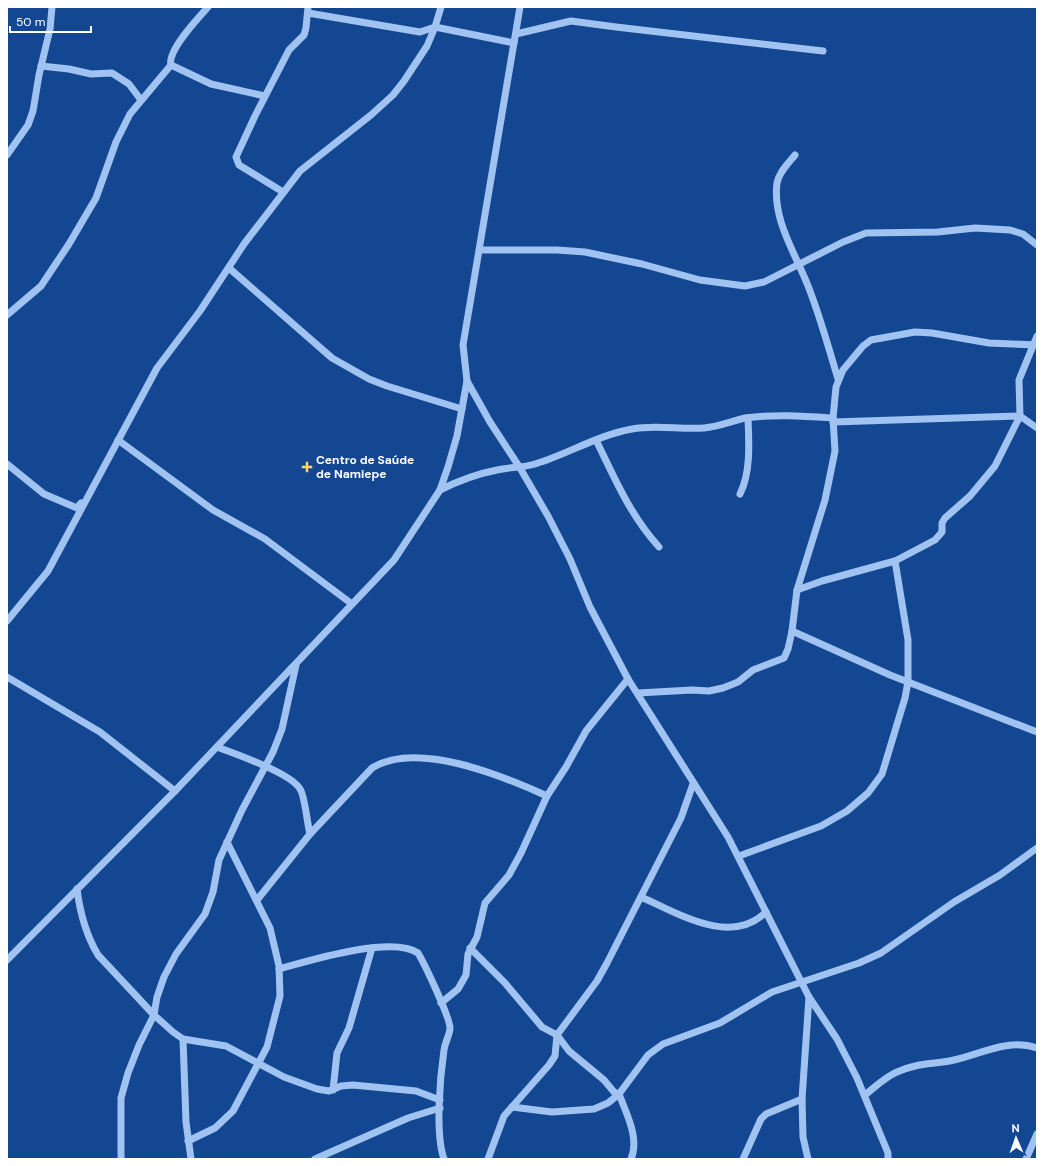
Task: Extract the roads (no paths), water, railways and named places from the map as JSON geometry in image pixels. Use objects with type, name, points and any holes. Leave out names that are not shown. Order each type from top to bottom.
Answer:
[{"type":"street","points":[[7,155],[28,125],[33,111],[41,66],[50,29],[52,7]]},
{"type":"street","points":[[171,65],[170,59],[176,48],[208,7]]},
{"type":"street","points":[[7,621],[48,571],[157,368],[200,311],[244,244],[300,171],[393,95],[417,63],[427,46],[435,27],[440,7]]},
{"type":"street","points":[[7,960],[217,747],[394,560],[440,490],[450,461],[467,381],[462,345],[469,301],[480,250],[520,7]]},
{"type":"street","points":[[283,192],[239,165],[236,160],[237,153],[290,50],[304,35],[308,10],[420,32],[435,27],[514,43]]},
{"type":"street","points":[[516,34],[566,21],[583,21],[616,27],[823,51]]},
{"type":"street","points":[[171,65],[211,84],[265,96]]},
{"type":"street","points":[[7,315],[41,286],[69,244],[96,198],[121,130],[130,114],[171,65]]},
{"type":"street","points":[[41,66],[91,74],[112,73],[129,84],[141,100]]},
{"type":"street","points":[[795,155],[780,174],[777,184],[778,203],[783,227],[819,315],[838,379]]},
{"type":"street","points":[[480,250],[556,250],[585,252],[642,264],[700,280],[753,286],[764,282],[843,242],[866,233],[938,232],[976,228],[1010,230],[1023,234],[1037,245]]},
{"type":"street","points":[[228,268],[332,358],[369,379],[462,409]]},
{"type":"street","points":[[638,693],[692,690],[708,691],[730,686],[753,670],[784,658],[788,649],[792,631],[797,590],[825,500],[835,452],[833,420],[834,398],[838,379],[854,357],[871,340],[915,332],[932,333],[989,343],[1035,345]]},
{"type":"street","points":[[797,590],[822,581],[895,561],[940,536],[942,523],[945,518],[970,496],[995,466],[1020,416],[1019,380],[1035,345],[1037,336]]},
{"type":"street","points":[[467,381],[490,422],[520,468],[570,559],[590,607],[628,679],[739,856],[801,983],[837,1039],[865,1095],[888,1159]]},
{"type":"street","points":[[440,490],[480,473],[508,468],[520,468],[553,458],[596,440],[631,429],[647,427],[688,430],[708,428],[748,418],[796,414],[833,420],[1020,416],[1037,428]]},
{"type":"street","points":[[740,494],[745,484],[747,473],[748,418]]},
{"type":"street","points":[[118,440],[213,510],[265,539],[352,604]]},
{"type":"street","points":[[596,440],[626,503],[645,532],[659,547]]},
{"type":"street","points":[[7,464],[44,494],[77,508],[90,491]]},
{"type":"street","points":[[739,856],[821,826],[847,811],[868,793],[882,774],[905,698],[908,682],[908,640],[895,561]]},
{"type":"street","points":[[792,631],[908,682],[1037,732]]},
{"type":"street","points":[[121,1159],[120,1124],[124,1086],[139,1046],[154,1015],[157,997],[164,977],[176,954],[198,926],[210,905],[219,860],[242,810],[266,766],[282,729],[296,665]]},
{"type":"street","points":[[7,677],[100,732],[175,790]]},
{"type":"street","points":[[441,1003],[458,989],[466,975],[470,948],[477,937],[486,903],[510,875],[547,796],[566,767],[586,731],[628,679]]},
{"type":"street","points":[[217,747],[266,766],[297,785],[301,789],[310,834]]},
{"type":"street","points":[[256,900],[310,834],[372,768],[383,762],[398,758],[443,761],[492,773],[547,796]]},
{"type":"street","points":[[488,1159],[500,1123],[549,1065],[555,1056],[557,1035],[597,981],[681,818],[693,784]]},
{"type":"street","points":[[188,1141],[205,1134],[224,1120],[239,1101],[267,1047],[277,1010],[280,988],[279,970],[270,928],[227,842]]},
{"type":"street","points":[[512,1107],[552,1112],[594,1109],[608,1103],[619,1094],[648,1055],[663,1044],[704,1030],[772,992],[859,963],[881,953],[954,902],[1000,875],[1037,848]]},
{"type":"street","points":[[77,890],[82,917],[98,956],[154,1015],[182,1039],[226,1046],[284,1077],[317,1089],[333,1090],[345,1085],[399,1089],[425,1093],[440,1100]]},
{"type":"street","points":[[641,897],[701,923],[718,927],[732,928],[745,925],[757,920],[766,912]]},
{"type":"street","points":[[279,970],[323,957],[372,948],[414,950],[418,954],[441,1003],[450,1028],[444,1049],[440,1100],[440,1149],[444,1159]]},
{"type":"street","points":[[333,1090],[337,1052],[349,1028],[372,948]]},
{"type":"street","points":[[470,948],[505,983],[542,1027],[557,1035],[569,1051],[604,1080],[614,1092],[619,1094],[630,1123],[634,1143],[630,1159]]},
{"type":"street","points":[[808,1159],[804,1137],[802,1099],[809,997]]},
{"type":"street","points":[[182,1039],[188,1141],[191,1159]]},
{"type":"street","points":[[865,1095],[895,1073],[916,1064],[952,1061],[994,1048],[1010,1045],[1023,1045],[1037,1048]]},
{"type":"street","points":[[743,1159],[761,1118],[766,1114],[802,1099]]},
{"type":"street","points":[[314,1159],[408,1118],[440,1108]]},
{"type":"street","points":[[1026,1159],[1037,1134]]},
{"type":"place","name":"Centro de Saúde de Namiepe","points":[[307,467]]}]
